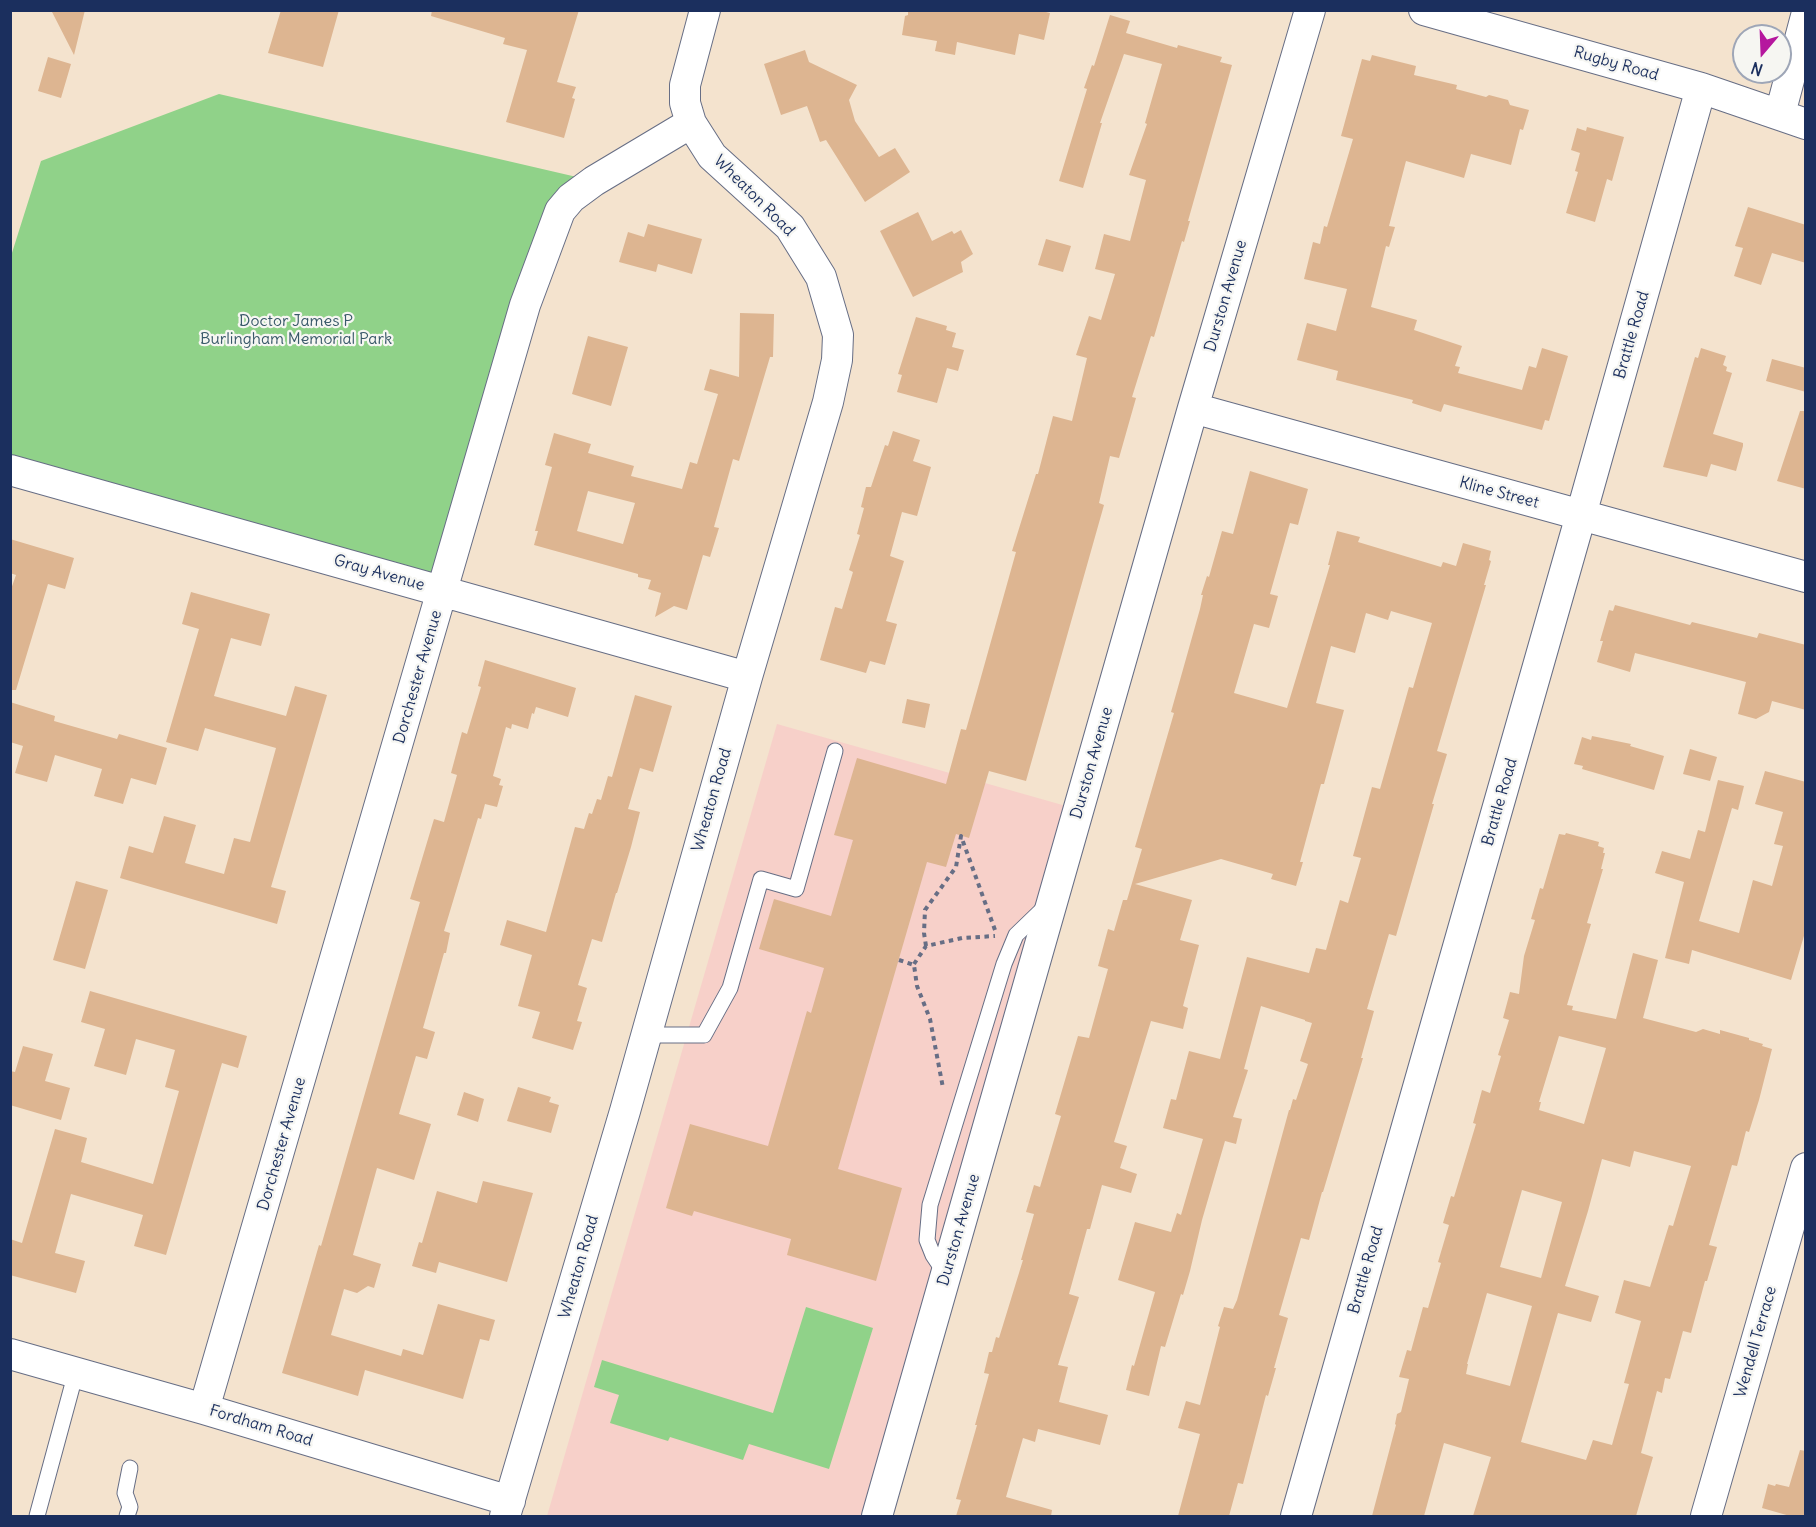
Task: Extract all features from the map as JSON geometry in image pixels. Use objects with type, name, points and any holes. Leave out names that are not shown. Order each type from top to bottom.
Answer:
[{"type":"street","points":[[691,123],[685,103],[685,85],[705,10]]},
{"type":"street","name":"Durston Avenue","points":[[877,1516],[1193,408],[1310,10]]},
{"type":"street","name":"Rugby Road","points":[[1424,10],[1701,88],[1793,119]]},
{"type":"street","points":[[1793,119],[1806,16]]},
{"type":"street","name":"Brattle Road","points":[[1296,1516],[1701,88]]},
{"type":"street","name":"Dorchester Avenue","points":[[204,1409],[525,305],[560,211],[571,198],[594,181],[691,123]]},
{"type":"street","name":"Wheaton Road","points":[[508,1509],[828,402],[837,360],[838,335],[821,277],[790,227],[712,156],[691,123]]},
{"type":"street","name":"Kline Street","points":[[1193,408],[1806,577]]},
{"type":"street","name":"Gray Avenue","points":[[10,470],[747,677]]},
{"type":"street","name":"Wendell Terrace","points":[[1706,1516],[1804,1176]]},
{"type":"street","name":"Fordham Road","points":[[10,1354],[204,1409],[508,1509]]},
{"type":"lane","points":[[646,1035],[704,1035],[730,988],[761,879],[796,889],[835,751]]},
{"type":"lane","points":[[946,1274],[933,1256],[927,1240],[930,1205],[1004,964],[1017,935],[1053,900]]},
{"type":"lane","points":[[38,1516],[76,1372]]},
{"type":"lane","points":[[127,1516],[130,1507],[125,1493],[129,1468]]},
{"type":"path","points":[[926,946],[962,938],[997,936],[961,836],[956,867],[925,910],[926,946],[914,964],[917,986],[930,1019],[953,1130]]},
{"type":"path","points":[[899,960],[914,964]]},
{"type":"shaded area","points":[[777,724],[1066,806],[861,1516],[547,1516]]},
{"type":"green space","name":"Doctor James P Burlingham Memorial Park","points":[[219,94],[594,181],[571,198],[443,591],[11,470],[11,256],[41,161]]},
{"type":"green space","points":[[806,1307],[873,1328],[829,1469],[749,1444],[743,1460],[670,1437],[668,1441],[610,1423],[619,1395],[594,1387],[602,1360],[773,1413]]},
{"type":"building","points":[[51,10],[85,10],[74,55]]},
{"type":"building","points":[[281,10],[339,10],[323,67],[268,53]]},
{"type":"building","points":[[432,10],[579,10],[557,82],[576,87],[564,138],[506,122],[527,50],[503,44],[505,38],[431,16]]},
{"type":"building","points":[[908,10],[1038,10],[1050,13],[1044,40],[1019,34],[1015,55],[957,42],[955,55],[935,51],[937,41],[902,35]]},
{"type":"building","points":[[1110,15],[1130,21],[1126,33],[1177,48],[1178,45],[1222,57],[1220,62],[1232,65],[1184,242],[1182,241],[1154,337],[1151,336],[1132,397],[1136,398],[1119,458],[1110,456],[1099,503],[1104,505],[1026,781],[989,771],[969,838],[956,834],[946,867],[927,862],[838,1169],[902,1188],[876,1281],[787,1255],[791,1239],[694,1211],[692,1216],[666,1208],[690,1124],[768,1146],[807,1011],[811,1013],[824,968],[759,949],[774,899],[831,916],[853,840],[834,835],[857,758],[946,784],[961,729],[966,730],[1016,552],[1012,551],[1036,474],[1038,474],[1053,416],[1072,421],[1087,358],[1076,355],[1089,316],[1101,320],[1115,274],[1095,269],[1104,234],[1130,241],[1146,180],[1129,175],[1147,124],[1145,123],[1162,64],[1124,54],[1100,123],[1102,123],[1083,188],[1059,181],[1087,89],[1084,88],[1092,65],[1094,66]]},
{"type":"building","points":[[805,50],[809,62],[857,85],[849,100],[855,121],[879,157],[895,148],[910,172],[865,202],[826,140],[820,142],[807,106],[781,115],[764,64]]},
{"type":"building","points":[[1372,55],[1416,66],[1414,75],[1457,85],[1456,89],[1486,97],[1489,95],[1508,100],[1510,105],[1529,110],[1523,130],[1520,129],[1511,165],[1471,154],[1464,178],[1406,161],[1389,226],[1395,227],[1389,247],[1386,246],[1371,307],[1417,320],[1414,330],[1462,346],[1455,366],[1460,367],[1458,373],[1522,390],[1529,366],[1536,368],[1542,348],[1568,356],[1549,421],[1545,420],[1542,430],[1444,404],[1441,412],[1412,403],[1413,400],[1336,380],[1338,371],[1297,360],[1307,323],[1336,331],[1347,289],[1304,279],[1313,242],[1320,244],[1324,226],[1327,227],[1353,139],[1341,136],[1362,59],[1370,61]]},
{"type":"building","points":[[48,57],[71,64],[61,98],[38,91]]},
{"type":"building","points":[[1587,127],[1624,137],[1612,181],[1607,179],[1595,222],[1566,213],[1578,172],[1575,171],[1580,153],[1571,150],[1577,128],[1586,131]]},
{"type":"building","points":[[1748,207],[1806,225],[1806,263],[1772,253],[1761,285],[1734,276],[1743,248],[1735,246]]},
{"type":"building","points":[[918,212],[932,241],[952,231],[954,234],[961,230],[973,254],[961,262],[963,272],[913,297],[880,231]]},
{"type":"building","points":[[648,224],[702,239],[692,274],[658,264],[656,272],[619,262],[628,232],[644,237]]},
{"type":"building","points":[[1046,239],[1071,246],[1063,272],[1038,265]]},
{"type":"building","points":[[740,313],[774,314],[773,357],[770,357],[739,461],[733,459],[714,527],[719,528],[710,557],[703,555],[687,610],[674,606],[655,617],[661,593],[648,589],[651,580],[638,577],[638,574],[534,545],[538,531],[535,531],[552,467],[545,465],[554,433],[591,444],[588,453],[634,466],[631,476],[682,489],[690,462],[697,464],[718,394],[704,390],[710,369],[739,377]],"holes":[[[588,491],[635,503],[623,544],[577,531]]]},
{"type":"building","points":[[916,317],[947,326],[946,330],[956,333],[952,347],[964,350],[958,371],[947,368],[937,403],[897,392],[902,375],[898,374]]},
{"type":"building","points":[[588,336],[628,347],[611,406],[572,394]]},
{"type":"building","points":[[1701,348],[1726,356],[1723,365],[1727,367],[1726,371],[1732,373],[1713,434],[1743,443],[1736,471],[1711,464],[1707,477],[1663,467],[1695,357],[1698,358]]},
{"type":"building","points":[[1772,359],[1806,368],[1806,392],[1766,381]]},
{"type":"building","points":[[1800,411],[1806,411],[1806,489],[1777,481]]},
{"type":"building","points":[[893,431],[920,440],[913,461],[931,467],[917,516],[902,512],[890,556],[904,561],[886,621],[897,624],[885,665],[870,661],[866,673],[820,660],[835,607],[842,609],[853,572],[849,570],[860,535],[857,534],[864,508],[861,507],[866,487],[871,487],[885,445],[888,446]]},
{"type":"building","points":[[1250,471],[1308,489],[1298,525],[1290,523],[1270,594],[1278,596],[1269,628],[1254,624],[1234,693],[1287,708],[1330,565],[1328,565],[1337,531],[1360,537],[1358,542],[1441,567],[1443,562],[1456,566],[1463,543],[1491,551],[1489,560],[1491,561],[1484,585],[1486,585],[1437,751],[1447,754],[1432,804],[1434,804],[1396,936],[1389,934],[1367,1009],[1374,1011],[1361,1058],[1363,1058],[1309,1240],[1301,1238],[1279,1315],[1288,1318],[1274,1368],[1276,1368],[1268,1396],[1266,1395],[1243,1484],[1238,1483],[1229,1516],[1178,1516],[1200,1434],[1178,1428],[1186,1401],[1200,1405],[1224,1307],[1233,1309],[1237,1300],[1289,1110],[1293,1099],[1296,1100],[1308,1064],[1300,1061],[1312,1023],[1261,1006],[1244,1069],[1248,1070],[1233,1117],[1242,1119],[1236,1144],[1225,1141],[1183,1295],[1181,1294],[1165,1347],[1161,1346],[1149,1396],[1126,1390],[1155,1292],[1118,1280],[1135,1222],[1171,1232],[1177,1213],[1181,1215],[1203,1139],[1163,1128],[1171,1099],[1176,1100],[1189,1051],[1220,1059],[1247,957],[1309,973],[1316,948],[1326,950],[1340,900],[1348,903],[1361,858],[1353,856],[1372,787],[1380,789],[1409,687],[1413,688],[1432,623],[1391,611],[1388,620],[1366,613],[1355,653],[1331,646],[1316,703],[1344,710],[1324,784],[1321,784],[1300,862],[1303,862],[1296,886],[1271,879],[1273,874],[1221,859],[1135,884],[1192,900],[1180,940],[1199,945],[1183,1006],[1188,1008],[1183,1029],[1151,1021],[1114,1142],[1127,1146],[1120,1168],[1137,1174],[1131,1193],[1102,1185],[1069,1294],[1079,1297],[1058,1365],[1068,1367],[1059,1402],[1108,1415],[1100,1445],[1038,1429],[1035,1442],[1023,1438],[1006,1497],[1052,1510],[1051,1516],[956,1516],[961,1500],[956,1499],[989,1374],[984,1373],[989,1352],[992,1352],[996,1337],[999,1338],[1023,1260],[1021,1260],[1034,1214],[1026,1212],[1034,1185],[1040,1187],[1061,1116],[1055,1114],[1078,1036],[1089,1038],[1108,969],[1098,966],[1108,929],[1114,931],[1123,900],[1127,900],[1142,849],[1135,847],[1174,713],[1171,712],[1200,609],[1203,595],[1201,595],[1207,576],[1209,577],[1222,531],[1233,534]]},
{"type":"building","points":[[10,539],[74,558],[65,589],[48,584],[16,690],[10,690],[10,592],[16,575],[10,573]]},
{"type":"building","points":[[191,592],[270,614],[261,646],[231,638],[214,696],[286,716],[295,686],[327,695],[271,887],[286,891],[277,924],[120,878],[129,846],[153,853],[164,816],[196,825],[185,863],[224,874],[234,838],[250,842],[276,748],[205,728],[198,751],[166,742],[199,629],[182,624]]},
{"type":"building","points":[[1615,605],[1690,625],[1692,622],[1757,638],[1759,633],[1806,645],[1806,710],[1772,701],[1769,712],[1756,719],[1738,714],[1746,682],[1635,653],[1630,672],[1597,662],[1609,610],[1613,611]]},
{"type":"building","points":[[485,660],[576,688],[568,717],[536,707],[528,729],[512,724],[511,729],[506,727],[493,776],[501,779],[499,785],[503,786],[497,807],[485,804],[481,819],[478,818],[444,931],[450,933],[446,953],[444,953],[423,1028],[435,1032],[427,1059],[416,1056],[399,1114],[431,1124],[414,1180],[377,1168],[353,1255],[381,1264],[374,1288],[368,1286],[357,1293],[344,1289],[331,1335],[401,1356],[403,1349],[423,1355],[438,1304],[495,1320],[489,1341],[480,1339],[463,1399],[365,1370],[358,1396],[282,1373],[420,902],[410,899],[434,819],[444,822],[457,775],[451,773],[462,732],[467,734],[481,687],[478,686]]},
{"type":"building","points":[[635,695],[672,706],[653,772],[640,768],[628,809],[640,812],[602,942],[592,939],[578,985],[587,988],[577,1021],[582,1022],[573,1050],[532,1038],[540,1012],[518,1006],[532,955],[500,945],[507,920],[546,932],[575,827],[584,829],[597,799],[601,800],[608,776],[612,777]]},
{"type":"building","points":[[907,699],[930,704],[925,728],[902,723]]},
{"type":"building","points":[[10,702],[55,716],[54,721],[117,739],[119,734],[167,748],[156,785],[131,778],[123,804],[94,796],[102,769],[55,755],[47,782],[15,773],[23,746],[10,742]]},
{"type":"building","points":[[1592,736],[1631,744],[1630,746],[1664,756],[1654,790],[1582,769],[1583,766],[1574,764],[1582,737],[1591,740]]},
{"type":"building","points":[[1690,749],[1717,757],[1710,781],[1683,774]]},
{"type":"building","points":[[1765,771],[1806,782],[1806,929],[1791,980],[1692,950],[1689,964],[1665,958],[1684,882],[1655,873],[1662,851],[1690,859],[1698,830],[1705,832],[1718,780],[1744,786],[1738,810],[1732,808],[1699,921],[1739,933],[1753,880],[1772,886],[1783,846],[1774,844],[1783,812],[1755,804]]},
{"type":"building","points":[[1566,833],[1599,842],[1598,846],[1604,848],[1603,853],[1605,853],[1601,869],[1603,869],[1587,923],[1591,924],[1567,1005],[1573,1006],[1572,1010],[1616,1019],[1633,953],[1658,960],[1643,1018],[1696,1032],[1703,1029],[1720,1034],[1720,1030],[1749,1038],[1749,1040],[1772,1049],[1759,1100],[1749,1132],[1746,1131],[1737,1166],[1732,1165],[1709,1245],[1717,1247],[1691,1333],[1683,1331],[1670,1379],[1665,1378],[1662,1393],[1657,1391],[1641,1453],[1653,1457],[1636,1516],[1473,1516],[1491,1457],[1444,1443],[1424,1516],[1372,1516],[1397,1414],[1401,1412],[1409,1379],[1399,1377],[1407,1350],[1411,1351],[1423,1307],[1428,1308],[1449,1225],[1443,1223],[1451,1196],[1454,1197],[1476,1124],[1473,1123],[1482,1090],[1490,1093],[1501,1056],[1498,1055],[1509,1020],[1503,1018],[1510,992],[1519,994],[1524,956],[1535,920],[1531,919],[1540,888],[1543,889],[1559,834],[1565,835]],"holes":[[[1559,1036],[1606,1048],[1584,1124],[1539,1110],[1541,1102],[1539,1102]],[[1634,1151],[1691,1166],[1673,1226],[1669,1225],[1650,1287],[1624,1280],[1615,1313],[1641,1321],[1624,1383],[1629,1384],[1612,1445],[1593,1440],[1586,1460],[1521,1442],[1558,1313],[1591,1322],[1599,1296],[1565,1286],[1602,1159],[1630,1167]],[[1522,1190],[1562,1202],[1541,1278],[1500,1267]],[[1487,1293],[1532,1306],[1510,1386],[1466,1374]]]},
{"type":"building","points":[[76,881],[108,890],[85,969],[53,960]]},
{"type":"building","points":[[90,991],[247,1036],[238,1068],[222,1063],[166,1255],[134,1246],[143,1215],[71,1194],[55,1253],[85,1261],[76,1293],[10,1275],[10,1239],[22,1243],[55,1129],[87,1138],[81,1162],[153,1184],[179,1091],[165,1087],[175,1050],[136,1039],[126,1075],[94,1066],[105,1029],[81,1022]]},
{"type":"building","points":[[23,1046],[53,1054],[45,1081],[70,1088],[61,1120],[10,1105],[10,1071],[15,1072]]},
{"type":"building","points":[[518,1087],[551,1097],[549,1102],[559,1105],[551,1133],[507,1121]]},
{"type":"building","points":[[464,1092],[484,1099],[478,1122],[457,1115]]},
{"type":"building","points":[[483,1181],[533,1193],[507,1282],[439,1262],[436,1273],[412,1266],[419,1242],[422,1243],[437,1191],[477,1203]]},
{"type":"building","points":[[1800,1450],[1806,1451],[1806,1516],[1790,1516],[1762,1508],[1768,1484],[1789,1487]]}]
